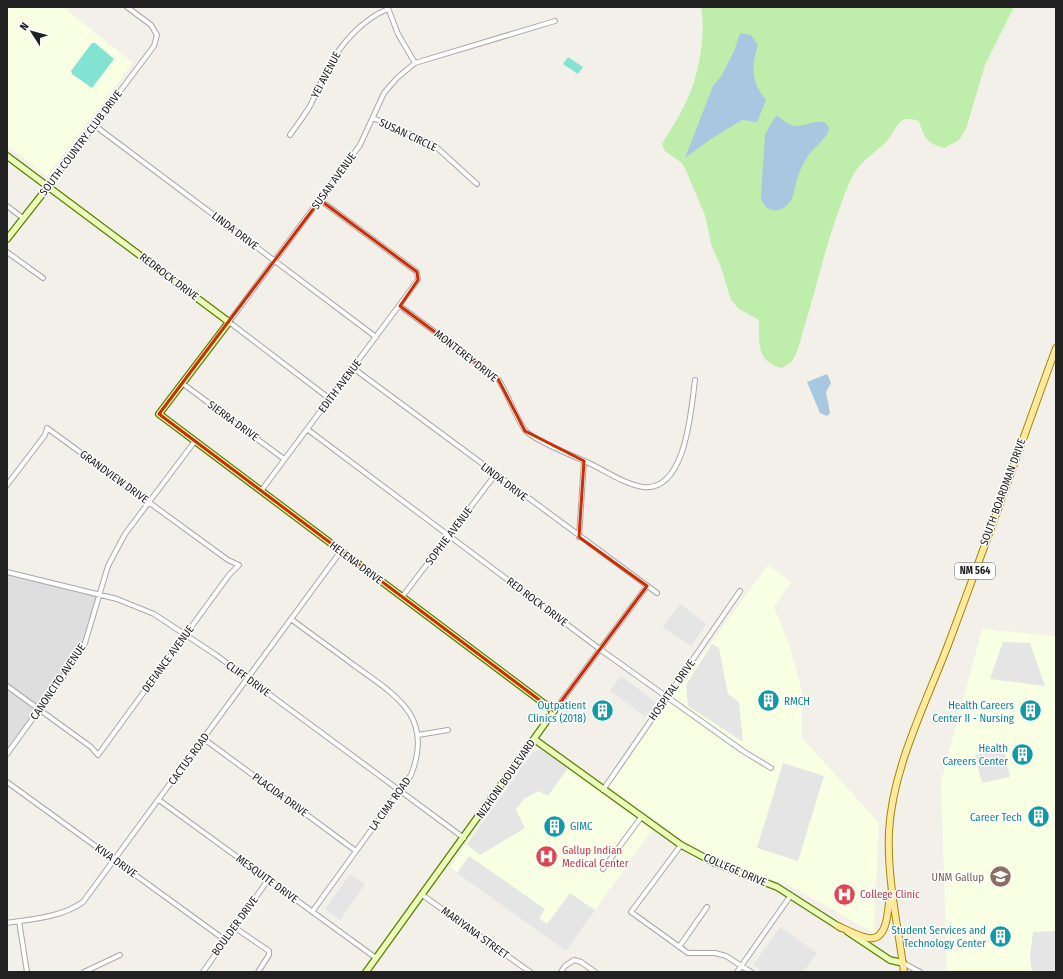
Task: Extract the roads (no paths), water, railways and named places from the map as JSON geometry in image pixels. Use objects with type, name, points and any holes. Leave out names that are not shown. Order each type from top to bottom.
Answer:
[{"type":"main road","name":"REDROCK DRIVE","points":[[7,156],[229,322]]},
{"type":"main road","name":"SOUTH COUNTRY CLUB DRIVE","points":[[7,239],[48,187]]},
{"type":"main road","name":"SUSAN AVENUE","points":[[159,414],[229,322]]},
{"type":"main road","name":"SOUTH BOARDMAN DRIVE","points":[[891,885],[889,868],[889,831],[894,793],[907,750],[949,643],[1056,348]]},
{"type":"main road","name":"HELENA DRIVE","points":[[159,414],[554,711]]},
{"type":"main road","name":"NIZHONI BOULEVARD","points":[[366,972],[421,894],[464,838],[554,711]]},
{"type":"main road","name":"COLLEGE DRIVE","points":[[534,739],[680,844],[715,864],[777,887],[890,960],[903,963]]},
{"type":"main road","points":[[838,926],[869,939],[879,936],[885,929],[891,885]]},
{"type":"main road","name":"NM 564","points":[[891,885],[904,972]]},
{"type":"street","name":"SOUTH COUNTRY CLUB DRIVE","points":[[48,187],[154,46],[157,35],[151,25],[127,7]]},
{"type":"street","points":[[388,8],[398,34],[415,63]]},
{"type":"street","name":"YEI AVENUE","points":[[290,135],[310,105],[326,70],[338,50],[355,31],[379,12],[388,8]]},
{"type":"street","name":"SUSAN AVENUE","points":[[229,322],[360,146],[384,93],[396,78],[415,63],[555,21]]},
{"type":"street","name":"SUSAN CIRCLE","points":[[373,118],[434,145],[477,184]]},
{"type":"street","name":"LINDA DRIVE","points":[[94,125],[376,337]]},
{"type":"street","name":"EDITH AVENUE","points":[[260,491],[418,280],[417,272],[320,200]]},
{"type":"street","points":[[7,206],[23,218]]},
{"type":"street","points":[[7,252],[43,278]]},
{"type":"street","name":"MONTEREY DRIVE","points":[[400,306],[498,379],[506,390],[525,431],[584,461],[642,486],[654,487],[662,484],[673,473],[688,429],[695,380]]},
{"type":"street","name":"REDROCK DRIVE","points":[[229,322],[330,399]]},
{"type":"street","name":"LINDA DRIVE","points":[[353,368],[495,475],[657,593]]},
{"type":"street","name":"SIERRA DRIVE","points":[[182,383],[284,459]]},
{"type":"street","name":"GRANDVIEW DRIVE","points":[[7,485],[45,435],[47,428],[228,560],[239,565]]},
{"type":"street","name":"RED ROCK DRIVE","points":[[307,430],[601,650],[743,751],[771,768]]},
{"type":"street","name":"CANONCITO AVENUE","points":[[7,754],[40,710],[85,643],[108,566],[125,534],[195,441]]},
{"type":"street","points":[[579,537],[584,461]]},
{"type":"street","name":"SOPHIE AVENUE","points":[[402,597],[495,475]]},
{"type":"street","name":"CACTUS ROAD","points":[[7,923],[61,913],[73,909],[83,902],[341,551]]},
{"type":"street","name":"DEFIANCE AVENUE","points":[[40,710],[91,747],[98,754],[229,575],[239,565]]},
{"type":"street","name":"CLIFF DRIVE","points":[[7,572],[117,599],[143,609],[185,634],[464,838]]},
{"type":"street","name":"NIZHONI BOULEVARD","points":[[554,711],[601,650],[647,586]]},
{"type":"street","name":"HOSPITAL DRIVE","points":[[603,790],[740,591]]},
{"type":"street","name":"LA CIMA ROAD","points":[[291,619],[389,690],[404,705],[412,717],[418,735],[419,754],[411,775],[312,912]]},
{"type":"street","points":[[7,686],[40,710]]},
{"type":"street","points":[[418,735],[448,730]]},
{"type":"street","name":"PLACIDA DRIVE","points":[[204,739],[356,851]]},
{"type":"street","name":"KIVA DRIVE","points":[[7,782],[225,940]]},
{"type":"street","name":"MESQUITE DRIVE","points":[[159,800],[376,958]]},
{"type":"street","points":[[603,869],[642,816]]},
{"type":"street","points":[[680,844],[631,912],[688,953],[715,953],[726,956],[751,972]]},
{"type":"street","name":"BOULDER DRIVE","points":[[203,972],[268,880]]},
{"type":"street","name":"MARIYANA STREET","points":[[421,894],[530,972]]},
{"type":"street","points":[[737,972],[791,895]]},
{"type":"street","points":[[679,947],[707,906]]},
{"type":"street","points":[[19,921],[27,972]]},
{"type":"street","points":[[234,927],[269,951],[269,955],[258,972]]},
{"type":"street","points":[[84,972],[120,955]]},
{"type":"street","points":[[561,972],[565,966],[574,960],[581,962],[595,972]]},
{"type":"street","points":[[903,963],[920,972]]},
{"type":"place","name":"RMCH","points":[[768,701]]},
{"type":"place","name":"Outpatient Clinics (2018)","points":[[602,711]]},
{"type":"place","name":"Health Careers Center II - Nursing","points":[[1030,711]]},
{"type":"place","name":"Health Careers Center","points":[[1023,754]]},
{"type":"place","name":"Career Tech","points":[[1038,817]]},
{"type":"place","name":"GIMC","points":[[554,826]]},
{"type":"place","name":"Gallup Indian Medical Center","points":[[546,856]]},
{"type":"place","name":"UNM Gallup","points":[[1000,877]]},
{"type":"place","name":"College Clinic","points":[[844,894]]},
{"type":"place","name":"Student Services and Technology Center","points":[[1001,936]]}]
